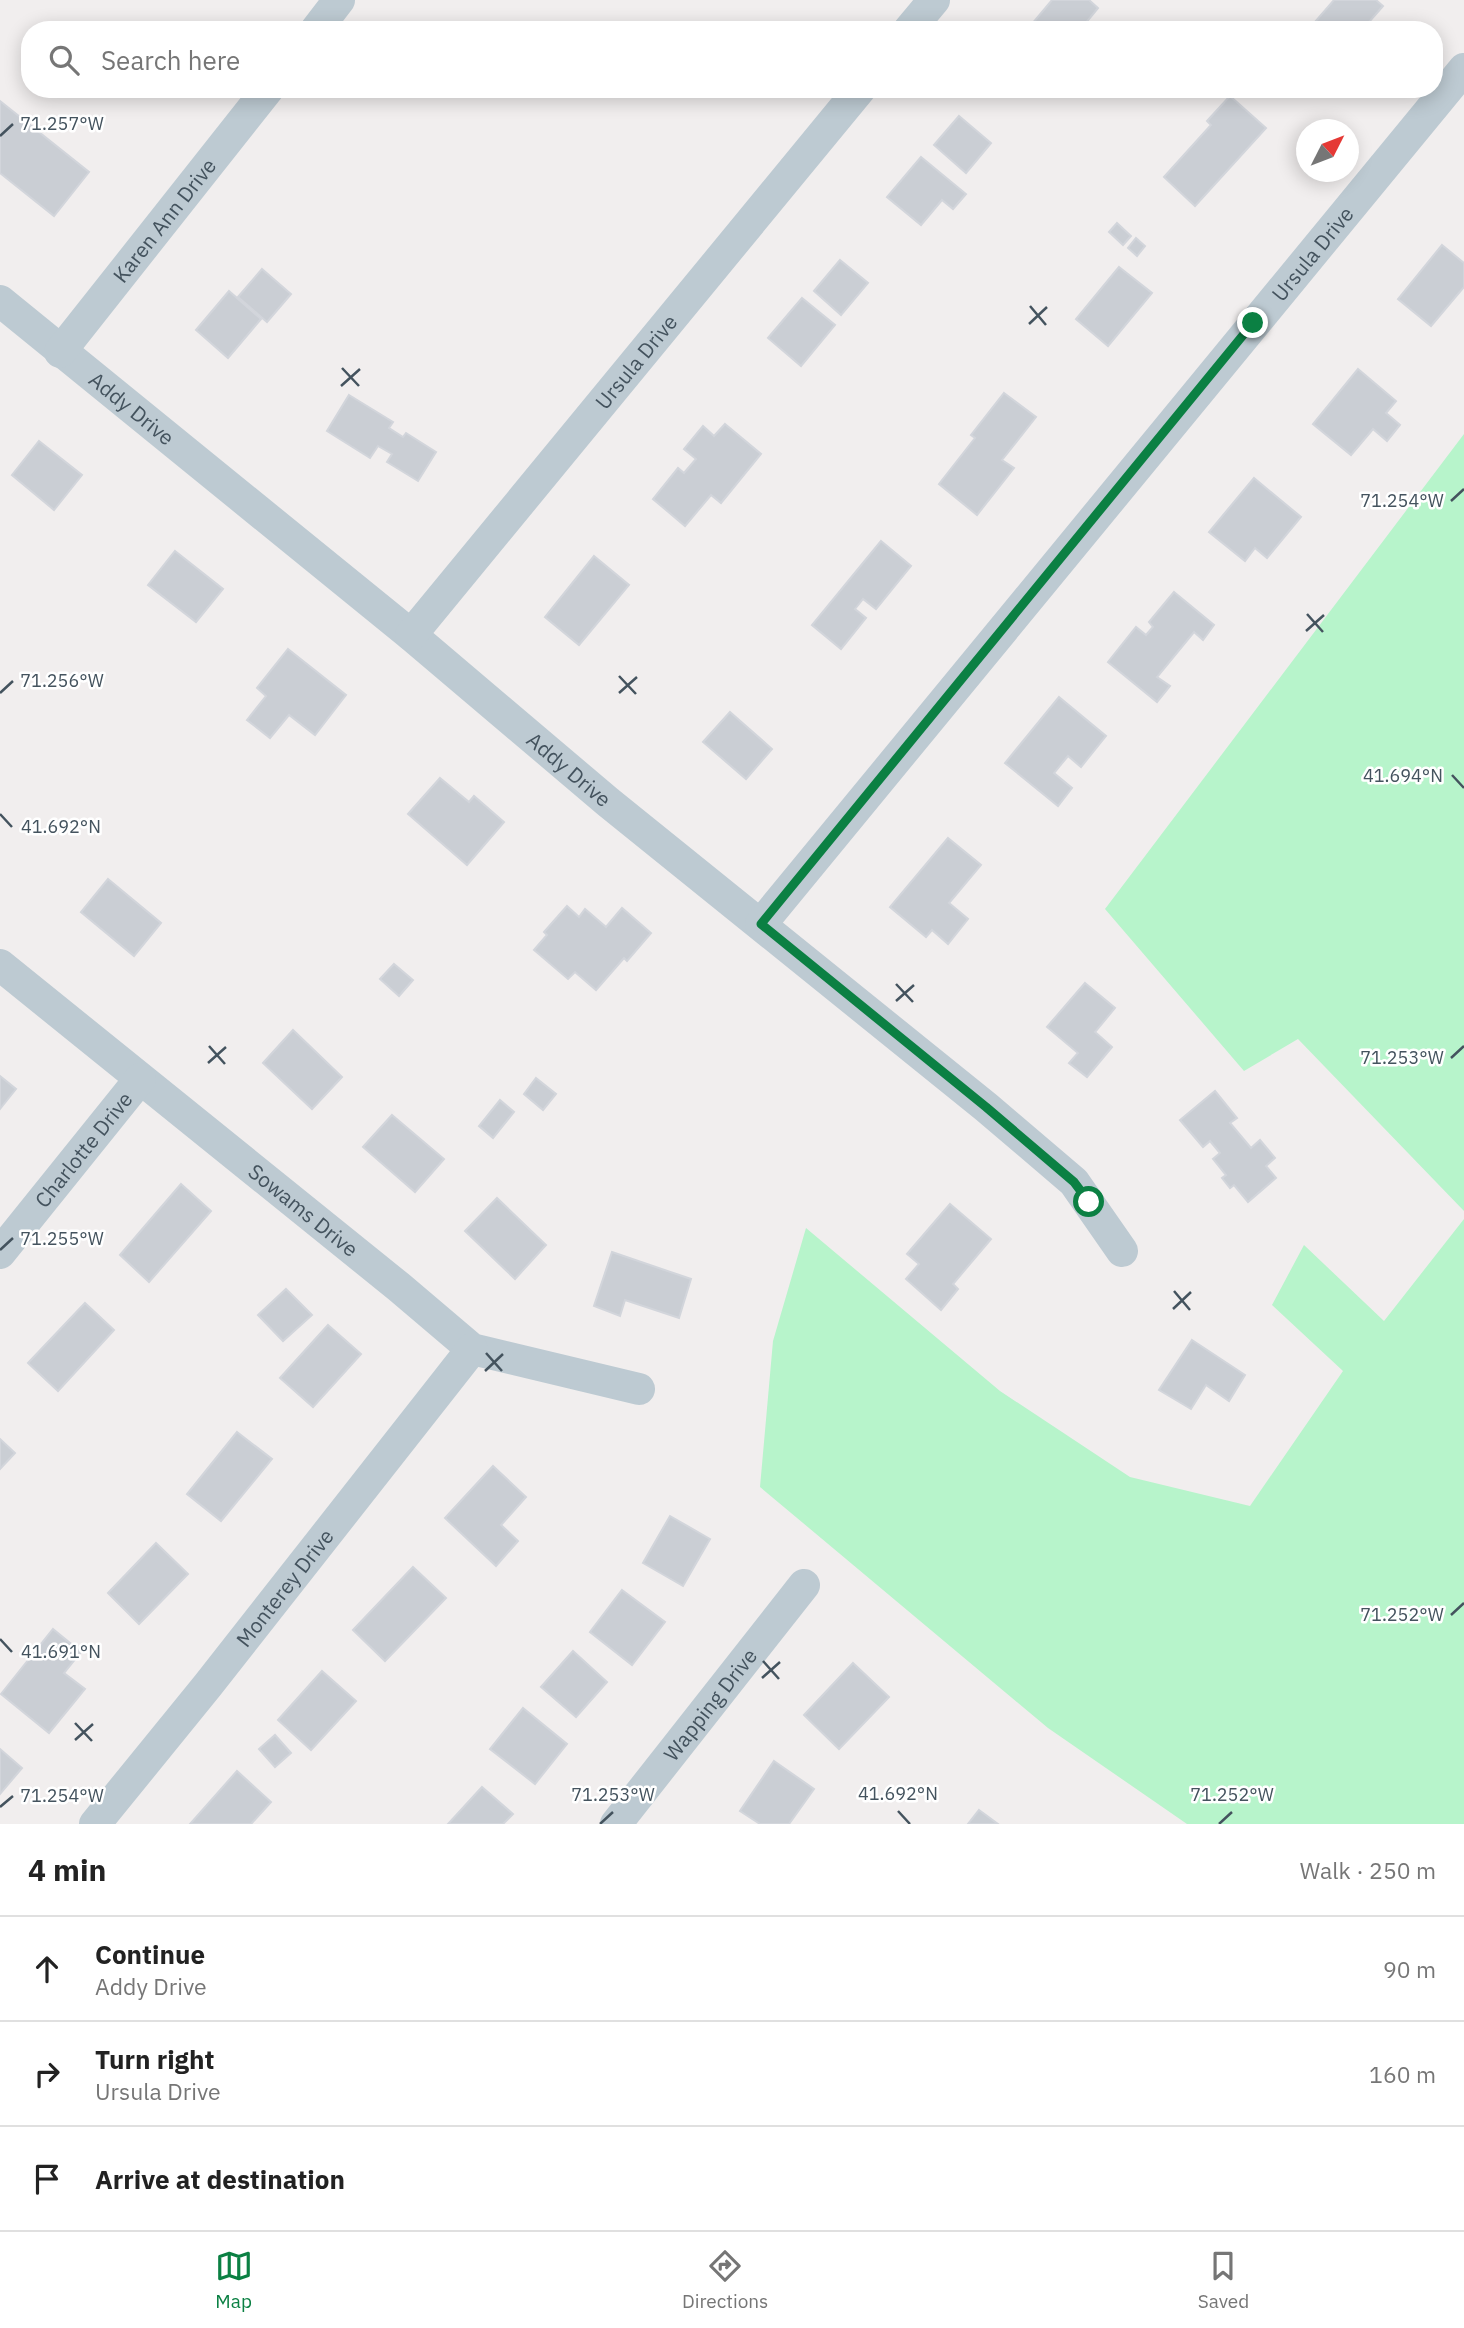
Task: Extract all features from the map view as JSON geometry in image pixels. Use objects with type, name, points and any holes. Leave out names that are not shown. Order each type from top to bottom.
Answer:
[{"type":"street","points":[[323,21],[339,0]]},
{"type":"street","points":[[916,21],[933,0]]},
{"type":"street","name":"Ursula Drive","points":[[1443,95],[1464,69]]},
{"type":"street","name":"Karen Ann Drive","points":[[60,352],[261,98]]},
{"type":"street","name":"Ursula Drive","points":[[411,635],[853,98]]},
{"type":"street","name":"Ursula Drive","points":[[761,924],[1440,98]]},
{"type":"street","name":"Addy Drive","points":[[0,301],[411,635],[608,802],[761,924],[1074,1182],[1122,1251]]},
{"type":"street","name":"Sowams Drive","points":[[0,965],[472,1349],[639,1389]]},
{"type":"street","name":"Charlotte Drive","points":[[0,1253],[140,1079]]},
{"type":"street","name":"Monterey Drive","points":[[95,1824],[472,1349]]},
{"type":"street","name":"Wapping Drive","points":[[616,1824],[804,1585]]},
{"type":"green space","points":[[1464,434],[1464,1211],[1298,1039],[1244,1071],[1105,909]]},
{"type":"green space","points":[[1464,1219],[1464,1824],[1187,1824],[1048,1728],[760,1487],[773,1341],[806,1228],[1000,1391],[1130,1477],[1250,1506],[1343,1371],[1272,1305],[1304,1245],[1384,1321]]},
{"type":"building","points":[[1052,0],[1089,0],[1098,8],[1087,21],[1034,21]]},
{"type":"building","points":[[1334,0],[1376,0],[1383,6],[1370,21],[1316,21]]},
{"type":"building","points":[[1228,98],[1232,98],[1266,128],[1195,206],[1164,177],[1211,125],[1207,121]]},
{"type":"building","points":[[0,101],[89,172],[54,216],[0,173]]},
{"type":"building","points":[[959,116],[991,143],[966,173],[934,145]]},
{"type":"building","points":[[921,157],[966,194],[953,209],[942,200],[921,225],[887,197]]},
{"type":"building","points":[[1117,223],[1131,236],[1123,245],[1109,232]]},
{"type":"building","points":[[1136,238],[1145,246],[1137,256],[1128,248]]},
{"type":"building","points":[[1442,245],[1464,263],[1464,287],[1431,326],[1398,299]]},
{"type":"building","points":[[840,260],[868,283],[841,315],[814,291]]},
{"type":"building","points":[[1119,267],[1152,293],[1108,346],[1076,319]]},
{"type":"building","points":[[262,269],[291,294],[267,322],[238,297]]},
{"type":"building","points":[[229,291],[261,319],[228,358],[196,330]]},
{"type":"building","points":[[802,298],[835,325],[801,366],[768,338]]},
{"type":"building","points":[[1358,369],[1396,401],[1386,413],[1400,425],[1387,441],[1373,429],[1351,455],[1313,424]]},
{"type":"building","points":[[1004,393],[1036,417],[1002,460],[1014,468],[977,515],[939,484],[975,438],[971,435]]},
{"type":"building","points":[[349,395],[393,422],[389,428],[403,437],[406,433],[436,452],[418,481],[387,462],[392,454],[378,446],[370,458],[327,431]]},
{"type":"building","points":[[725,424],[761,454],[721,503],[711,495],[685,526],[653,499],[678,468],[684,473],[696,459],[684,449],[703,426],[714,436]]},
{"type":"building","points":[[39,441],[82,475],[54,510],[12,475]]},
{"type":"building","points":[[1254,478],[1301,517],[1267,558],[1255,548],[1245,561],[1209,532]]},
{"type":"building","points":[[881,541],[911,566],[876,609],[863,599],[855,609],[866,618],[841,649],[812,625]]},
{"type":"building","points":[[175,551],[223,589],[196,622],[148,585]]},
{"type":"building","points":[[594,556],[629,585],[579,645],[545,617]]},
{"type":"building","points":[[1174,592],[1214,625],[1203,640],[1194,632],[1157,677],[1170,686],[1157,702],[1108,662],[1136,627],[1146,635],[1153,627],[1149,622]]},
{"type":"building","points":[[288,649],[346,695],[315,735],[289,715],[270,738],[247,720],[266,696],[257,688]]},
{"type":"building","points":[[1059,697],[1106,736],[1081,767],[1068,756],[1054,773],[1072,788],[1058,806],[1005,763]]},
{"type":"building","points":[[730,712],[772,749],[746,779],[703,742]]},
{"type":"building","points":[[440,778],[469,802],[474,796],[504,822],[467,865],[408,814]]},
{"type":"building","points":[[948,838],[981,865],[949,903],[968,919],[948,944],[932,930],[926,937],[890,907]]},
{"type":"building","points":[[108,879],[161,923],[134,956],[81,912]]},
{"type":"building","points":[[567,906],[579,917],[585,909],[606,927],[622,908],[651,933],[627,961],[624,958],[596,990],[575,972],[568,979],[534,950],[547,935],[544,932]]},
{"type":"building","points":[[394,964],[413,980],[399,996],[380,979]]},
{"type":"building","points":[[1085,983],[1115,1008],[1095,1032],[1112,1047],[1087,1077],[1069,1063],[1078,1053],[1047,1027]]},
{"type":"building","points":[[293,1030],[342,1077],[312,1109],[263,1063]]},
{"type":"building","points":[[0,1076],[16,1089],[0,1109]]},
{"type":"building","points":[[536,1078],[556,1094],[543,1110],[524,1094]]},
{"type":"building","points":[[1215,1091],[1237,1118],[1230,1123],[1251,1148],[1260,1140],[1275,1158],[1266,1166],[1276,1178],[1248,1202],[1234,1185],[1230,1188],[1222,1178],[1226,1175],[1213,1159],[1220,1153],[1210,1141],[1203,1147],[1180,1120]]},
{"type":"building","points":[[500,1100],[514,1112],[493,1138],[479,1126]]},
{"type":"building","points":[[392,1115],[444,1159],[415,1192],[363,1147]]},
{"type":"building","points":[[181,1184],[211,1211],[149,1282],[120,1255]]},
{"type":"building","points":[[497,1198],[546,1245],[515,1279],[465,1231]]},
{"type":"building","points":[[950,1204],[991,1239],[953,1284],[958,1289],[941,1310],[906,1279],[919,1264],[907,1254]]},
{"type":"building","points":[[612,1252],[691,1279],[679,1318],[625,1300],[620,1316],[594,1306]]},
{"type":"building","points":[[286,1289],[312,1315],[283,1341],[258,1315]]},
{"type":"building","points":[[85,1303],[114,1330],[58,1391],[28,1363]]},
{"type":"building","points":[[328,1325],[361,1354],[313,1407],[280,1378]]},
{"type":"building","points":[[1192,1340],[1245,1375],[1229,1401],[1206,1385],[1191,1409],[1159,1390]]},
{"type":"building","points":[[237,1432],[272,1459],[221,1521],[187,1494]]},
{"type":"building","points":[[0,1439],[15,1453],[0,1469]]},
{"type":"building","points":[[493,1466],[526,1497],[501,1525],[518,1541],[496,1566],[445,1518]]},
{"type":"building","points":[[670,1516],[710,1539],[683,1586],[643,1563]]},
{"type":"building","points":[[156,1543],[188,1574],[139,1624],[108,1593]]},
{"type":"building","points":[[413,1567],[446,1598],[385,1661],[353,1630]]},
{"type":"building","points":[[622,1590],[665,1622],[632,1665],[590,1632]]},
{"type":"building","points":[[53,1629],[81,1652],[64,1673],[85,1689],[49,1733],[1,1694]]},
{"type":"building","points":[[573,1651],[607,1682],[576,1717],[541,1687]]},
{"type":"building","points":[[853,1663],[889,1697],[839,1749],[804,1715]]},
{"type":"building","points":[[322,1671],[356,1701],[311,1750],[278,1720]]},
{"type":"building","points":[[523,1708],[567,1744],[535,1784],[490,1749]]},
{"type":"building","points":[[275,1735],[291,1753],[275,1767],[259,1749]]},
{"type":"building","points":[[0,1749],[22,1768],[0,1794]]},
{"type":"building","points":[[774,1761],[814,1789],[789,1824],[760,1824],[740,1811]]},
{"type":"building","points":[[237,1771],[271,1802],[251,1824],[190,1824]]},
{"type":"building","points":[[482,1787],[513,1814],[503,1824],[448,1824]]},
{"type":"building","points":[[979,1810],[998,1824],[968,1824]]},
{"type":"route","points":[[1089,1202],[1074,1182],[986,1107],[761,924],[1253,323]]}]
